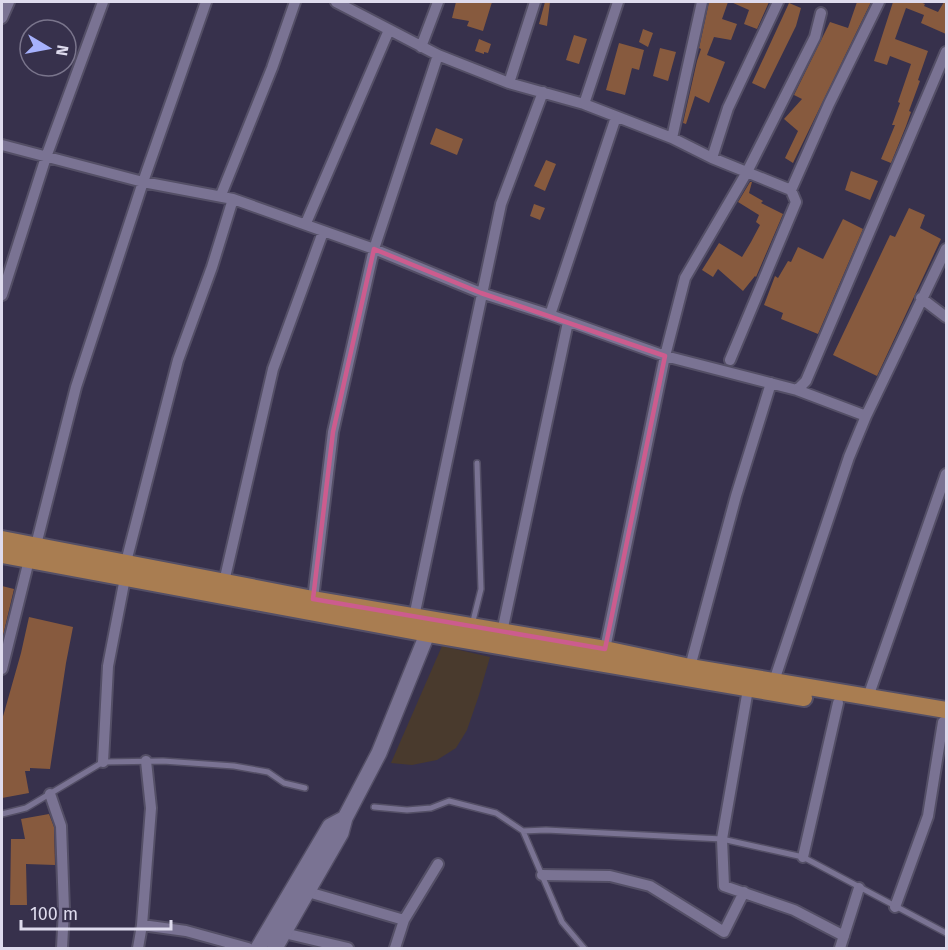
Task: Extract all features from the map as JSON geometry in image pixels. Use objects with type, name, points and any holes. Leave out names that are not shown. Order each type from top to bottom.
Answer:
[{"type":"main road","points":[[2,539],[33,553],[747,689],[945,718]]},
{"type":"main road","points":[[2,555],[33,553]]},
{"type":"main road","points":[[126,570],[224,582],[242,592],[313,600],[414,617],[430,627],[472,627],[605,649],[690,667],[868,697],[945,718]]},
{"type":"main road","points":[[275,948],[341,833],[345,818],[379,753],[430,627]]},
{"type":"main road","points":[[258,948],[330,826],[345,818]]},
{"type":"street","points":[[2,18],[9,2]]},
{"type":"street","points":[[2,295],[46,157],[103,2]]},
{"type":"street","points":[[2,669],[76,387],[143,182],[206,2]]},
{"type":"street","points":[[221,195],[272,68],[295,2]]},
{"type":"street","points":[[336,2],[359,7],[389,30],[438,55],[509,84],[584,104],[672,138],[712,158],[791,190],[796,202],[730,360]]},
{"type":"street","points":[[421,46],[438,2]]},
{"type":"street","points":[[509,84],[535,2]]},
{"type":"street","points":[[584,104],[618,2]]},
{"type":"street","points":[[672,138],[702,2]]},
{"type":"street","points":[[712,158],[728,108],[778,2]]},
{"type":"street","points":[[791,190],[829,104],[879,2]]},
{"type":"street","points":[[605,649],[665,356],[685,278],[747,172],[815,37],[821,13]]},
{"type":"street","points":[[306,223],[389,30]]},
{"type":"street","points":[[797,390],[806,381],[946,52]]},
{"type":"street","points":[[313,600],[333,432],[374,249],[438,55]]},
{"type":"street","points":[[414,617],[501,204],[543,92]]},
{"type":"street","points":[[550,315],[616,117]]},
{"type":"street","points":[[2,145],[143,182],[221,195],[306,223],[323,232],[374,249],[481,293],[665,356],[797,390],[866,416]]},
{"type":"street","points":[[103,762],[108,666],[126,570],[178,360],[212,267],[233,199]]},
{"type":"street","points":[[224,582],[273,369],[323,232]]},
{"type":"street","points":[[774,681],[849,457],[921,298],[946,249]]},
{"type":"street","points":[[921,298],[946,317]]},
{"type":"street","points":[[502,632],[568,322]]},
{"type":"street","points":[[690,667],[736,496],[771,383]]},
{"type":"street","points":[[868,697],[946,474]]},
{"type":"street","points":[[747,689],[722,839],[724,886],[794,910],[844,936]]},
{"type":"street","points":[[803,857],[838,703]]},
{"type":"street","points":[[895,907],[928,816],[945,718]]},
{"type":"street","points":[[138,948],[142,925],[151,808],[147,761]]},
{"type":"street","points":[[50,794],[61,826],[64,910],[62,948]]},
{"type":"street","points":[[394,948],[404,920],[438,864]]},
{"type":"street","points":[[542,875],[610,876],[650,886],[724,932],[744,892]]},
{"type":"street","points":[[840,948],[859,888]]},
{"type":"street","points":[[308,892],[404,920]]},
{"type":"street","points":[[142,925],[186,931],[248,948]]},
{"type":"street","points":[[284,933],[348,948]]},
{"type":"lane","points":[[472,627],[481,589],[477,463]]},
{"type":"lane","points":[[2,813],[26,808],[103,762],[147,761],[234,766],[268,772],[284,783],[306,789]]},
{"type":"lane","points":[[374,807],[407,810],[431,808],[449,801],[496,813],[523,831],[562,921],[584,948]]},
{"type":"lane","points":[[523,831],[546,830],[722,839],[803,857],[946,933]]},
{"type":"highlighted area","points":[[374,249],[481,293],[665,356],[605,649],[313,599],[333,432]]},
{"type":"shaded area","points":[[442,646],[490,657],[467,730],[456,748],[437,760],[412,765],[391,763]]},
{"type":"building","points":[[456,2],[492,2],[483,31],[467,26],[469,21],[452,18]]},
{"type":"building","points":[[545,2],[550,2],[547,26],[539,24]]},
{"type":"building","points":[[709,2],[728,2],[722,19],[737,24],[731,40],[714,37],[707,55],[725,62],[709,103],[695,96],[686,124],[683,123],[701,49],[699,48]]},
{"type":"building","points":[[731,2],[769,2],[757,29],[744,24],[749,10]]},
{"type":"building","points":[[857,2],[871,2],[793,163],[785,158],[798,131],[784,119],[802,99],[794,95],[830,22],[848,28]]},
{"type":"building","points":[[893,2],[920,2],[938,12],[946,2],[946,34],[921,23],[924,15],[906,8],[895,39],[928,51],[909,111],[911,112],[891,163],[881,159],[895,125],[892,125],[911,64],[890,56],[887,65],[874,61]]},
{"type":"building","points":[[789,3],[801,8],[796,26],[765,89],[752,83]]},
{"type":"building","points":[[643,29],[653,33],[648,47],[639,42]]},
{"type":"building","points":[[574,35],[587,39],[579,64],[566,60]]},
{"type":"building","points":[[479,39],[491,44],[488,53],[475,51]]},
{"type":"building","points":[[619,43],[644,50],[639,70],[632,68],[625,95],[606,90]]},
{"type":"building","points":[[660,48],[676,52],[668,81],[653,76]]},
{"type":"building","points":[[436,128],[463,139],[457,155],[430,144]]},
{"type":"building","points":[[546,160],[556,164],[545,191],[534,186]]},
{"type":"building","points":[[851,171],[878,181],[870,200],[845,190]]},
{"type":"building","points":[[752,182],[749,193],[763,201],[761,203],[783,214],[756,277],[743,291],[718,269],[713,277],[702,270],[719,243],[742,257],[751,242],[760,225],[756,222],[759,215],[738,202]]},
{"type":"building","points":[[534,204],[545,208],[540,220],[530,216]]},
{"type":"building","points":[[909,208],[925,215],[920,228],[941,239],[877,376],[833,355],[890,235],[895,237]]},
{"type":"building","points":[[843,219],[863,229],[818,334],[781,319],[783,313],[764,305],[775,276],[778,278],[788,261],[791,262],[798,247],[823,259]]},
{"type":"building","points":[[2,586],[14,589],[2,640]]},
{"type":"building","points":[[29,617],[73,627],[50,769],[30,768],[30,771],[25,771],[29,793],[2,798],[2,720]]},
{"type":"building","points":[[49,814],[54,827],[55,865],[26,864],[27,905],[10,905],[11,839],[25,839],[21,819]]}]
